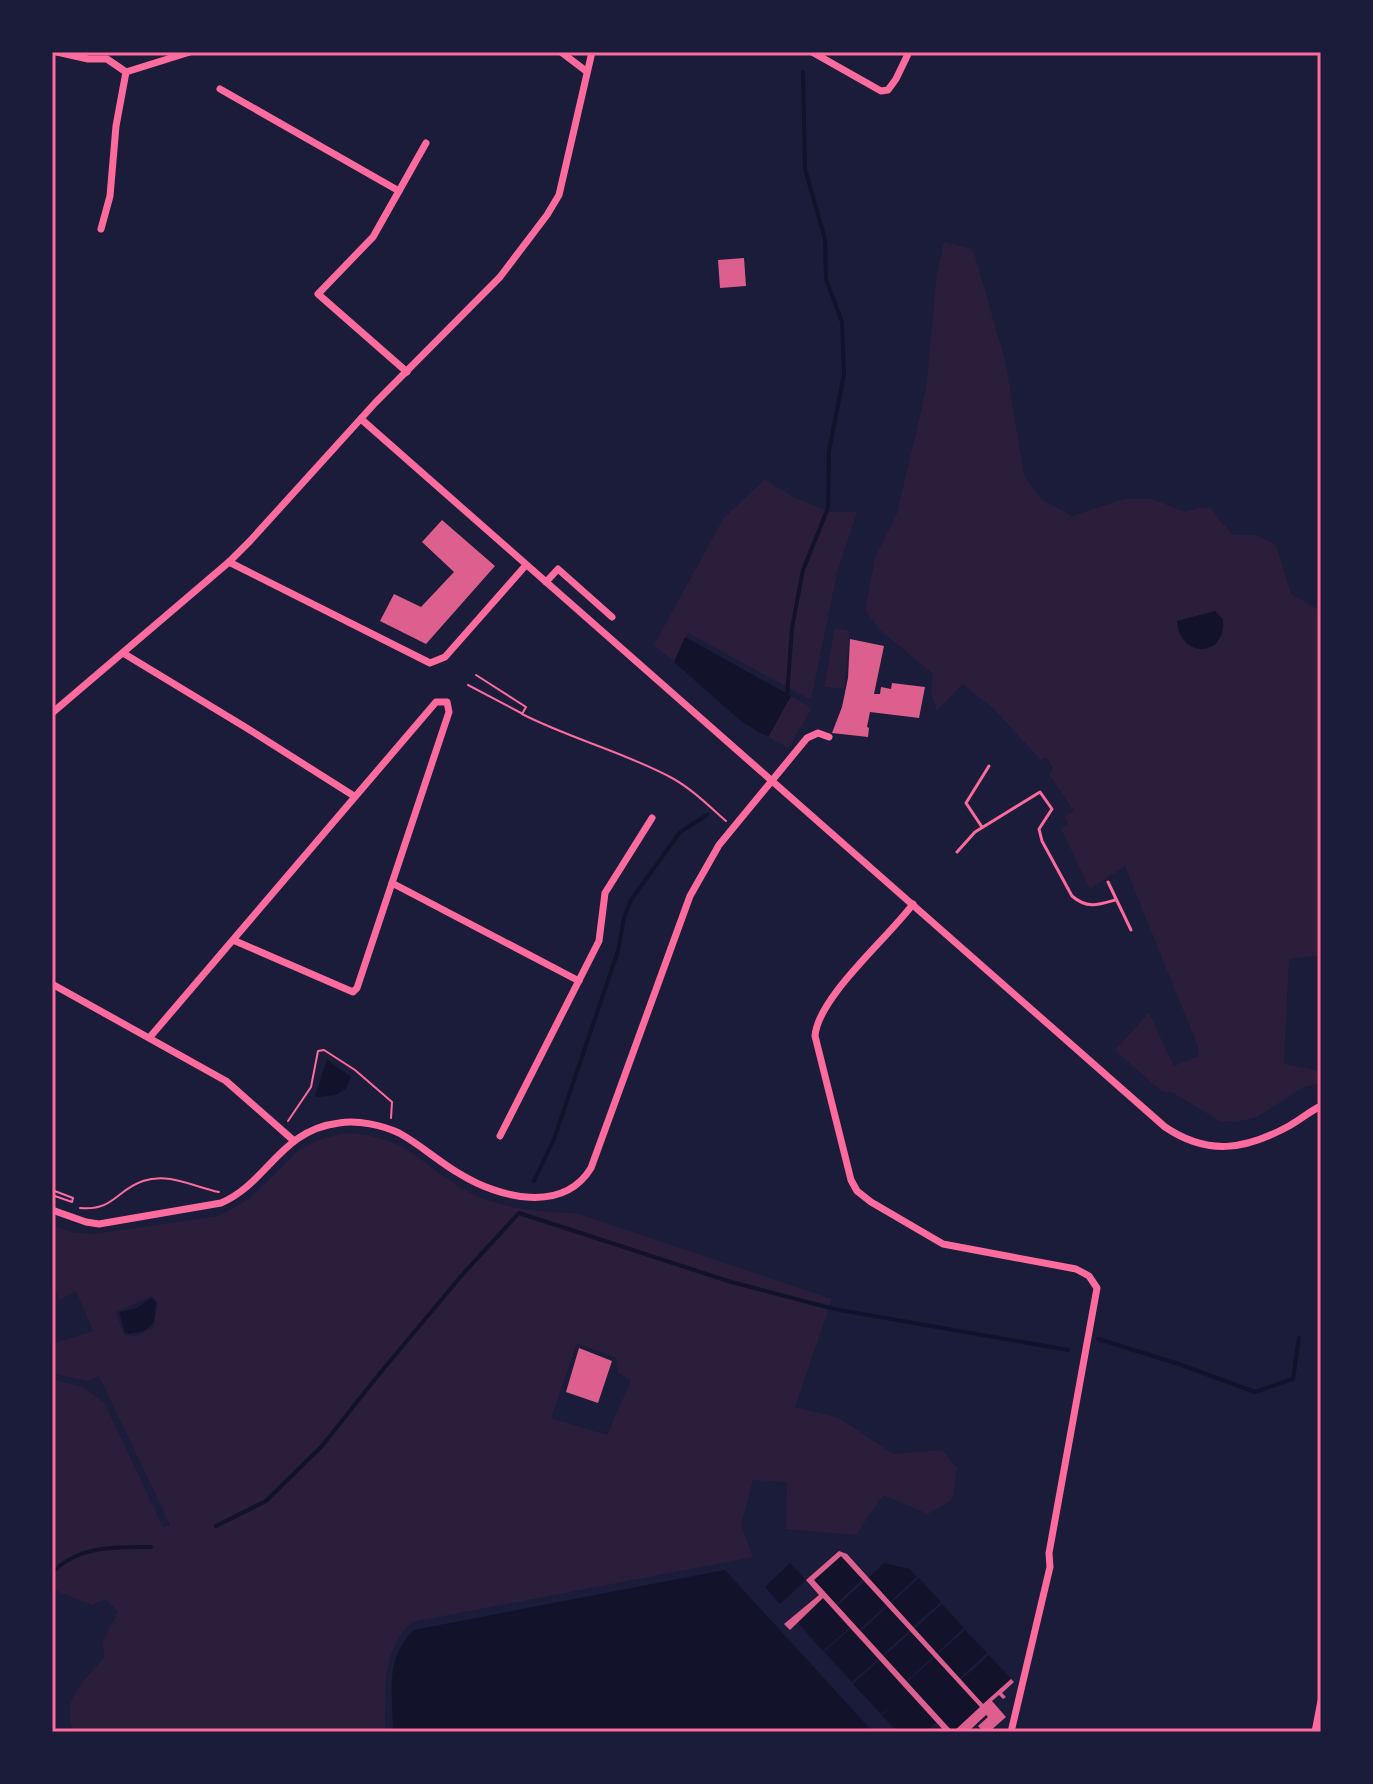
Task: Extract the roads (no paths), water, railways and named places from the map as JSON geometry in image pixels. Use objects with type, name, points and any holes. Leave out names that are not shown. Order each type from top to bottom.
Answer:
[{"type":"street","points":[[57,52],[88,59],[107,59],[126,72]]},
{"type":"street","points":[[126,72],[190,52]]},
{"type":"street","points":[[561,52],[586,71]]},
{"type":"street","points":[[52,713],[229,562],[361,419],[500,277],[559,195],[592,52]]},
{"type":"street","points":[[812,52],[881,91],[888,90],[896,79],[909,52]]},
{"type":"street","points":[[101,229],[110,196],[116,126],[126,72]]},
{"type":"street","points":[[220,89],[399,191]]},
{"type":"street","points":[[407,372],[318,294],[373,237],[426,143]]},
{"type":"street","points":[[361,419],[1177,1135],[1202,1145],[1236,1147],[1270,1136],[1321,1106]]},
{"type":"street","points":[[229,562],[424,662],[437,662],[445,657],[526,565]]},
{"type":"street","points":[[546,582],[558,569],[612,617]]},
{"type":"street","points":[[123,653],[354,796]]},
{"type":"street","points":[[150,1037],[436,702],[447,702],[449,712],[357,988],[353,992],[233,940]]},
{"type":"street","points":[[52,1210],[99,1224],[221,1203],[237,1197],[293,1140],[324,1126],[358,1123],[389,1129],[462,1176],[524,1197],[546,1198],[562,1194],[584,1180],[591,1168],[690,896],[719,845],[807,738],[818,733],[829,737]]},
{"type":"street","points":[[500,1136],[599,941],[605,893],[652,818]]},
{"type":"street","points":[[392,883],[579,981]]},
{"type":"street","points":[[913,904],[832,997],[816,1025],[815,1036],[851,1180],[857,1191],[871,1202],[943,1244],[1076,1269],[1089,1276],[1097,1288],[1049,1553],[1050,1567],[1011,1732]]},
{"type":"street","points":[[52,984],[226,1081],[293,1140]]},
{"type":"street","points":[[1315,1732],[1321,1701]]},
{"type":"lane","points":[[982,827],[966,803],[989,766]]},
{"type":"lane","points":[[957,852],[982,827],[1040,792],[1052,809],[1039,829],[1042,841],[1072,896],[1080,903],[1095,906],[1115,900]]},
{"type":"lane","points":[[1108,882],[1131,930]]},
{"type":"waterway","points":[[787,696],[792,628],[803,570],[828,508],[829,451],[844,374],[842,322],[826,279],[825,239],[805,169],[803,72]]},
{"type":"waterway","points":[[534,1181],[554,1139],[618,951],[631,900],[680,832],[707,815]]},
{"type":"waterway","points":[[216,1526],[266,1501],[322,1446],[462,1275],[519,1213],[728,1281],[834,1309],[1068,1350]]},
{"type":"waterway","points":[[1098,1339],[1255,1392],[1293,1379],[1299,1338]]},
{"type":"waterway","points":[[52,1573],[62,1564],[86,1552],[151,1547]]}]
